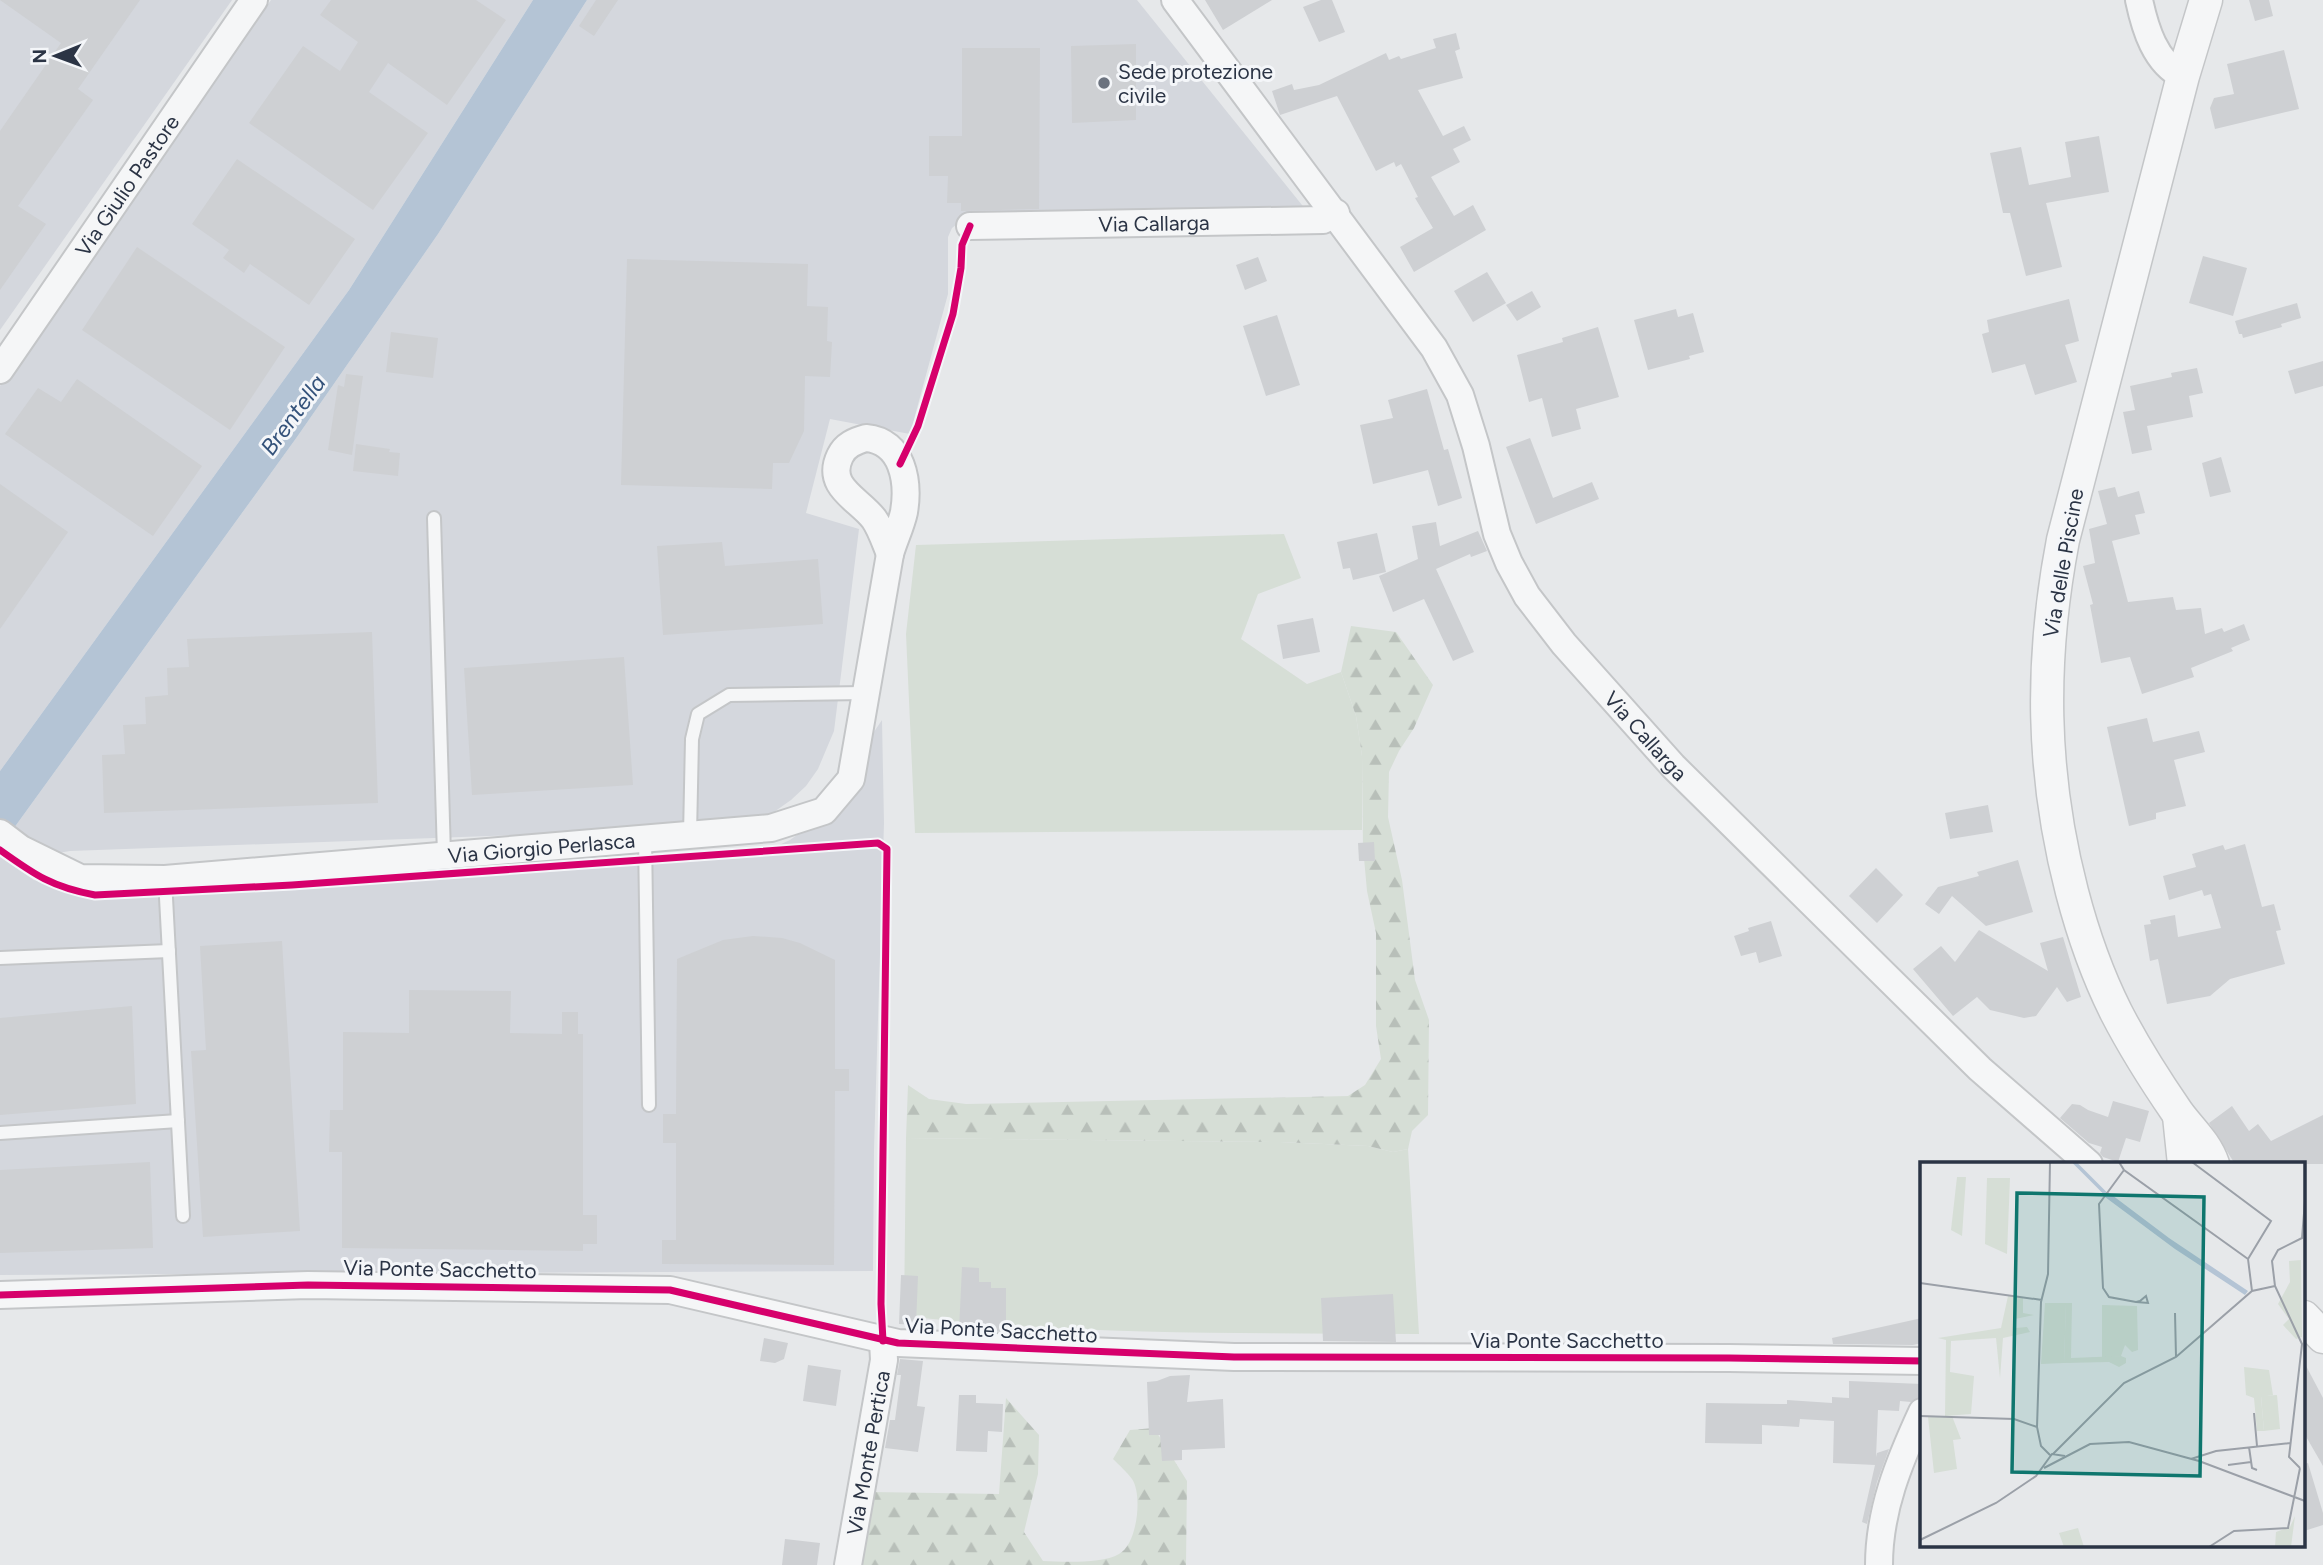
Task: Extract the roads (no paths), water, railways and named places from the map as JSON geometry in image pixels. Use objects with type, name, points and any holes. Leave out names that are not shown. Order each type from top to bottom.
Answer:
[{"type":"street","name":"Via Giulio Pastore","points":[[0,370],[254,0]]},
{"type":"street","name":"Via Callarga","points":[[1175,0],[1434,348],[1460,396],[1476,446],[1497,534],[1509,563],[1527,596],[1564,644],[1673,766],[1980,1069],[2087,1162]]},
{"type":"street","points":[[2139,0],[2149,35],[2158,54],[2170,71],[2183,76]]},
{"type":"street","name":"Via delle Piscine","points":[[2206,0],[2183,76],[2063,540],[2053,592],[2046,690],[2053,803],[2078,914],[2095,965],[2140,1054],[2179,1115],[2194,1130],[2212,1162]]},
{"type":"street","name":"Via Callarga","points":[[970,226],[1323,220],[1336,213]]},
{"type":"street","name":"Via Giorgio Perlasca","points":[[0,833],[21,849],[80,878],[165,879],[771,828],[824,811],[851,779],[890,554]]},
{"type":"street","name":"Via delle Piscine","points":[[2179,1115],[2184,1162]]},
{"type":"street","name":"Via Ponte Sacchetto","points":[[0,1295],[308,1285],[670,1290],[883,1341],[1234,1357],[1920,1361]]},
{"type":"street","points":[[2306,1319],[2323,1337]]},
{"type":"street","name":"Via Monte Pertica","points":[[848,1565],[884,1360],[883,1341]]},
{"type":"street","points":[[1879,1565],[1887,1499],[1920,1416]]},
{"type":"lane","points":[[434,518],[444,855]]},
{"type":"lane","points":[[690,835],[692,739],[698,714],[729,695],[864,693]]},
{"type":"lane","points":[[645,838],[649,1105]]},
{"type":"lane","points":[[165,879],[183,1216]]},
{"type":"lane","points":[[0,958],[169,951]]},
{"type":"lane","points":[[0,1133],[178,1121]]},
{"type":"water","name":"Brentella","points":[[533,0],[587,0],[438,234],[297,437],[14,828],[0,819],[0,771],[349,290]]},
{"type":"place","name":"Sede protezione civile","points":[[1104,83]]}]
